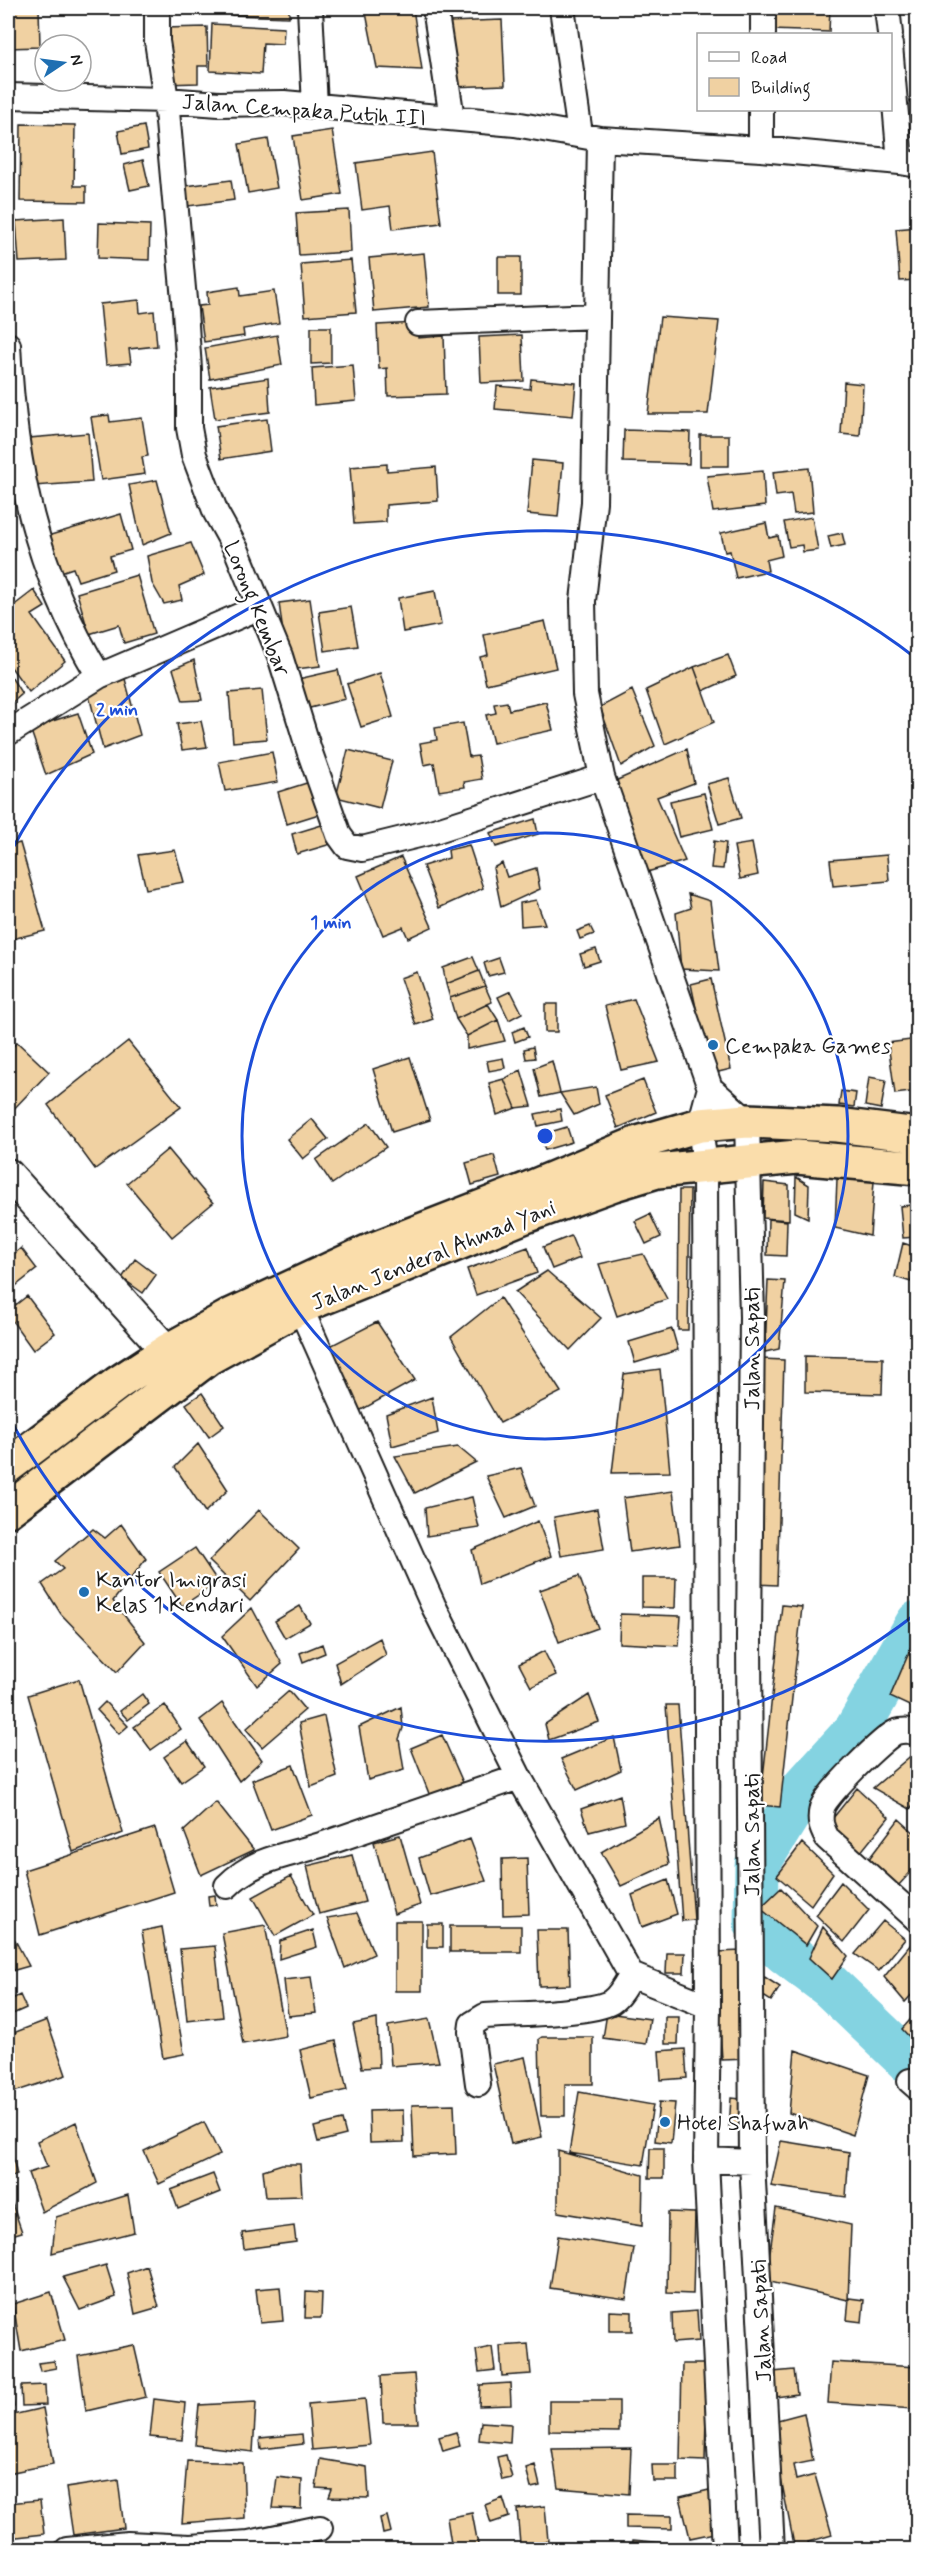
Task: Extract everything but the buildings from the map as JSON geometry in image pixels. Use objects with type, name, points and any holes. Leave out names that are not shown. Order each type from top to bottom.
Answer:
[{"type":"highway","name":"Jalan Jenderal Ahmad Yani","points":[[8,1510],[148,1405],[175,1363],[232,1315],[374,1248],[528,1189],[638,1143],[700,1125],[747,1121],[837,1125],[918,1135]]},
{"type":"highway","name":"Jalan Jenderal Ahmad Yani","points":[[8,1466],[118,1383],[175,1363],[208,1358],[300,1307],[523,1217],[614,1184],[657,1171],[797,1157],[918,1168]]},
{"type":"street","name":"Lorong Kembar","points":[[157,8],[157,41],[166,100],[185,311],[189,369],[189,428],[194,455],[216,513],[237,551],[280,656],[329,813],[339,835],[347,846],[362,849],[431,832],[602,777]]},
{"type":"street","points":[[310,8],[315,106]]},
{"type":"street","points":[[435,8],[452,118]]},
{"type":"street","points":[[562,8],[590,137],[597,316],[594,502],[583,601],[585,694],[602,777],[710,1088],[747,1121]]},
{"type":"street","points":[[763,8],[763,33]]},
{"type":"street","points":[[887,8],[890,33]]},
{"type":"street","points":[[892,52],[909,163]]},
{"type":"street","name":"Jalan Cempaka Putih III","points":[[8,96],[166,100],[219,104],[284,103],[514,124],[590,137],[761,149],[909,163]]},
{"type":"street","points":[[761,111],[761,149]]},
{"type":"street","points":[[417,323],[597,316]]},
{"type":"street","points":[[8,345],[11,406],[19,464],[41,555],[71,624],[99,676]]},
{"type":"street","points":[[8,733],[99,676],[260,607]]},
{"type":"street","points":[[700,1125],[710,1088]]},
{"type":"street","name":"Jalan Sapati","points":[[747,1121],[750,1163],[752,2162],[772,2550]]},
{"type":"street","name":"Jalan Sapati","points":[[700,1125],[705,1167],[708,2006],[706,2160],[725,2550]]},
{"type":"street","points":[[8,1174],[175,1363]]},
{"type":"street","points":[[300,1307],[433,1605],[519,1777],[631,1976],[708,2006]]},
{"type":"street","points":[[918,1734],[907,1730],[893,1733],[835,1787],[822,1805],[819,1825],[826,1838],[918,1920]]},
{"type":"street","points":[[227,1886],[242,1871],[261,1862],[324,1844],[519,1777]]},
{"type":"street","points":[[478,2084],[472,2024],[484,2016],[577,2010],[610,2002],[621,1992],[631,1976]]},
{"type":"street","points":[[706,2160],[752,2162]]},
{"type":"street","points":[[67,2550],[128,2544],[190,2547],[249,2543],[320,2528]]},
{"type":"waterway","points":[[918,1623],[856,1731],[804,1788],[757,1865],[756,1923],[785,1952],[830,1986],[918,2070]]},
{"type":"place","name":"Cempaka Games","points":[[713,1045]]},
{"type":"place","name":"Kantor Imigrasi Kelas 1 Kendari","points":[[84,1592]]},
{"type":"place","name":"Hotel Shafwah","points":[[665,2122]]}]
